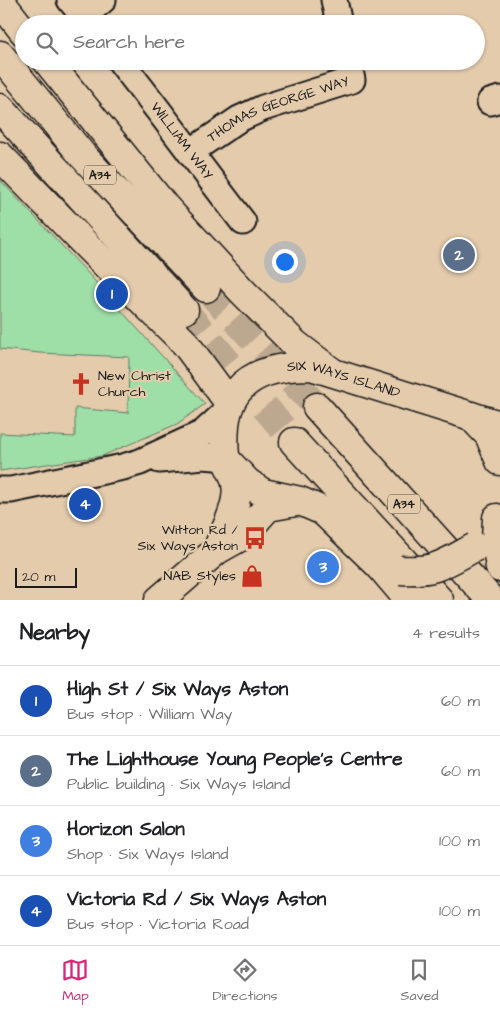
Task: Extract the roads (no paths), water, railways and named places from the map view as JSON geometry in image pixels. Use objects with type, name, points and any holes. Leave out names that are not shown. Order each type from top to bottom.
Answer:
[{"type":"main road","points":[[0,1],[15,20]]},
{"type":"main road","name":"A34","points":[[0,55],[83,156],[206,288]]},
{"type":"main road","points":[[54,70],[166,207],[242,290],[295,344],[332,372]]},
{"type":"main road","name":"A34","points":[[0,108],[184,310]]},
{"type":"main road","points":[[0,156],[89,248],[185,342],[228,407]]},
{"type":"main road","name":"SIX WAYS ISLAND","points":[[217,550],[233,510],[236,496],[236,484],[227,460],[224,439],[228,407],[236,391],[260,373],[296,366],[312,366],[500,425]]},
{"type":"main road","name":"A34","points":[[317,407],[491,600]]},
{"type":"main road","points":[[471,416],[488,435],[500,461]]},
{"type":"main road","name":"A34","points":[[294,442],[439,600]]},
{"type":"main road","points":[[227,460],[247,482],[263,493],[300,502],[323,511],[390,568],[409,600]]},
{"type":"main road","points":[[159,600],[217,550],[242,536],[268,507],[300,502]]},
{"type":"main road","points":[[390,568],[421,572],[440,567],[475,547],[488,533],[499,515]]},
{"type":"main road","points":[[499,515],[496,541],[500,568]]},
{"type":"street","points":[[81,13],[103,0]]},
{"type":"street","points":[[334,0],[338,15]]},
{"type":"street","name":"WILLIAM WAY","points":[[127,70],[242,222]]},
{"type":"street","name":"THOMAS GEORGE WAY","points":[[190,152],[239,119],[263,108],[352,80],[350,70]]},
{"type":"street","points":[[0,490],[12,490],[140,462],[203,433],[228,407]]},
{"type":"street","points":[[140,462],[204,456],[227,460]]},
{"type":"tunnel","points":[[206,288],[317,407]]},
{"type":"tunnel","points":[[184,310],[294,442]]},
{"type":"place","name":"The Lighthouse Young People's Centre","points":[[459,255]]},
{"type":"place","name":"High St / Six Ways Aston","points":[[112,294]]},
{"type":"place","name":"New Christ Church","points":[[81,384]]},
{"type":"place","name":"Victoria Rd / Six Ways Aston","points":[[85,504]]},
{"type":"place","name":"Witton Rd / Six Ways Aston","points":[[255,538]]},
{"type":"place","name":"Horizon Salon","points":[[323,567]]},
{"type":"place","name":"NAB Styles","points":[[252,576]]}]
